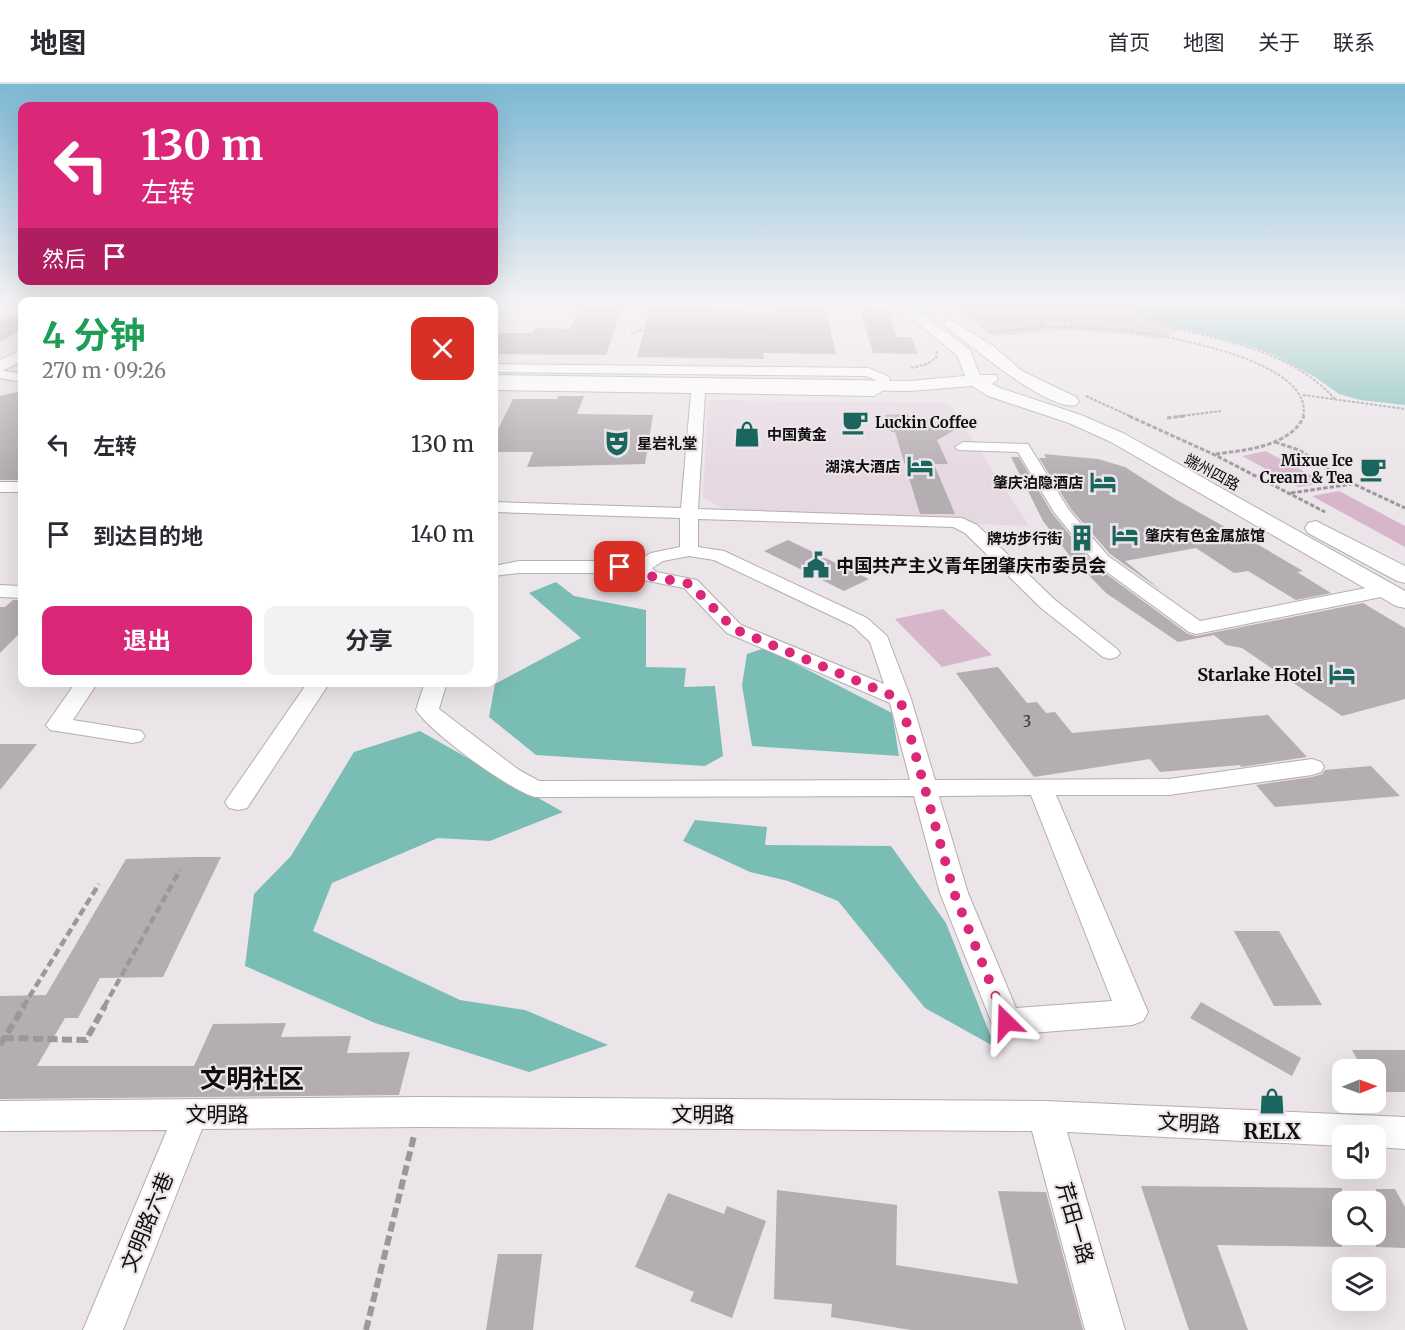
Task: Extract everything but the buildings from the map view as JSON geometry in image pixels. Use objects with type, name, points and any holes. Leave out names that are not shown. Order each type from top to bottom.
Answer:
[{"type":"main road","points":[[0,368],[13,360]]},
{"type":"main road","points":[[498,380],[698,386],[879,379],[940,363],[943,360]]},
{"type":"main road","points":[[967,360],[974,379]]},
{"type":"main road","name":"端州四路","points":[[1000,360],[1016,374],[1074,397],[1405,576]]},
{"type":"main road","points":[[0,368],[18,367]]},
{"type":"main road","points":[[0,374],[18,376]]},
{"type":"main road","points":[[498,374],[974,379],[994,392],[1043,408]]},
{"type":"main road","points":[[909,386],[1016,374]]},
{"type":"main road","points":[[879,379],[1043,408]]},
{"type":"main road","points":[[1043,408],[1039,402],[1043,399],[1074,397]]},
{"type":"main road","name":"端州四路","points":[[1043,408],[1118,438],[1405,600]]},
{"type":"street","points":[[498,368],[879,379]]},
{"type":"street","points":[[498,386],[698,386],[689,513],[689,551]]},
{"type":"street","points":[[963,447],[1023,447],[1062,512],[1102,560],[1196,628],[1386,590]]},
{"type":"street","points":[[0,487],[18,487]]},
{"type":"street","points":[[498,511],[689,513],[956,522],[971,529],[1048,604],[1110,653]]},
{"type":"street","points":[[498,570],[519,567],[641,567],[657,557],[689,551],[718,555],[860,622],[880,640],[900,699],[954,893],[1006,1022],[1132,1012],[1040,787]]},
{"type":"street","points":[[641,567],[650,576],[690,584],[734,629],[900,699]]},
{"type":"street","points":[[84,687],[58,725],[133,736]]},
{"type":"street","points":[[238,802],[316,687]]},
{"type":"street","points":[[434,687],[427,710],[510,776],[534,789],[1169,787],[1312,767]]},
{"type":"street","name":"文明路","points":[[0,1116],[420,1112],[1045,1116],[1405,1134]]},
{"type":"street","name":"文明路六巷","points":[[103,1330],[191,1114]]},
{"type":"street","name":"芹田一路","points":[[1045,1116],[1105,1330]]},
{"type":"path","points":[[879,379],[932,360]]},
{"type":"path","points":[[1215,455],[1274,441],[1294,430],[1301,423],[1306,407],[1302,395],[1280,376],[1245,360]]},
{"type":"path","points":[[1280,360],[1310,377],[1335,399]]},
{"type":"path","points":[[1302,395],[1405,409]]},
{"type":"path","points":[[1074,397],[1215,455],[1331,516]]},
{"type":"path","points":[[1167,418],[1221,411]]},
{"type":"path","points":[[1274,441],[1299,450],[1353,484],[1405,508]]},
{"type":"path","points":[[1290,494],[1353,484]]},
{"type":"path","points":[[4,1038],[86,1040],[180,870]]},
{"type":"path","points":[[0,1045],[99,884]]},
{"type":"path","points":[[366,1330],[420,1112]]},
{"type":"shaded area","points":[[1284,360],[1405,360],[1405,405],[1360,400],[1339,394],[1315,377]]},
{"type":"shaded area","points":[[708,400],[949,403],[1029,526],[736,516],[703,497]]},
{"type":"shaded area","points":[[1266,451],[1325,483],[1299,487],[1242,456]]},
{"type":"shaded area","points":[[1339,491],[1405,526],[1405,547],[1312,496]]},
{"type":"shaded area","points":[[556,582],[574,596],[646,610],[646,667],[686,668],[684,687],[715,686],[723,756],[705,766],[536,755],[489,717],[494,687],[498,687],[498,682],[581,638],[529,593]]},
{"type":"shaded area","points":[[943,609],[992,655],[942,667],[895,619]]},
{"type":"shaded area","points":[[765,648],[892,713],[899,756],[752,746],[742,685],[747,654]]},
{"type":"shaded area","points":[[420,731],[563,812],[490,841],[438,838],[332,883],[313,931],[460,1000],[525,1010],[608,1045],[529,1072],[375,1023],[245,966],[254,894],[291,856],[354,752]]},
{"type":"shaded area","points":[[695,820],[767,827],[765,845],[891,846],[946,923],[995,1047],[925,1008],[838,901],[788,881],[750,872],[683,841]]},
{"type":"place","name":"Luckin Coffee","points":[[855,422]]},
{"type":"place","name":"中国黄金","points":[[747,434]]},
{"type":"place","name":"星岩礼堂","points":[[617,443]]},
{"type":"place","name":"湖滨大酒店","points":[[920,466]]},
{"type":"place","name":"Mixue Ice Cream & Tea","points":[[1373,469]]},
{"type":"place","name":"肇庆泊隐酒店","points":[[1103,482]]},
{"type":"place","name":"肇庆有色金属旅馆","points":[[1125,535]]},
{"type":"place","name":"牌坊步行街","points":[[1082,538]]},
{"type":"place","name":"中国共产主义青年团肇庆市委员会","points":[[816,565]]},
{"type":"place","name":"Starlake Hotel","points":[[1342,674]]},
{"type":"place","name":"RELX","points":[[1272,1101]]},
{"type":"district","name":"文明社区","points":[[252,1078]]},
{"type":"route","points":[[620,567],[641,567],[650,576],[690,584],[734,629],[900,699],[954,893],[1006,1022]]}]
